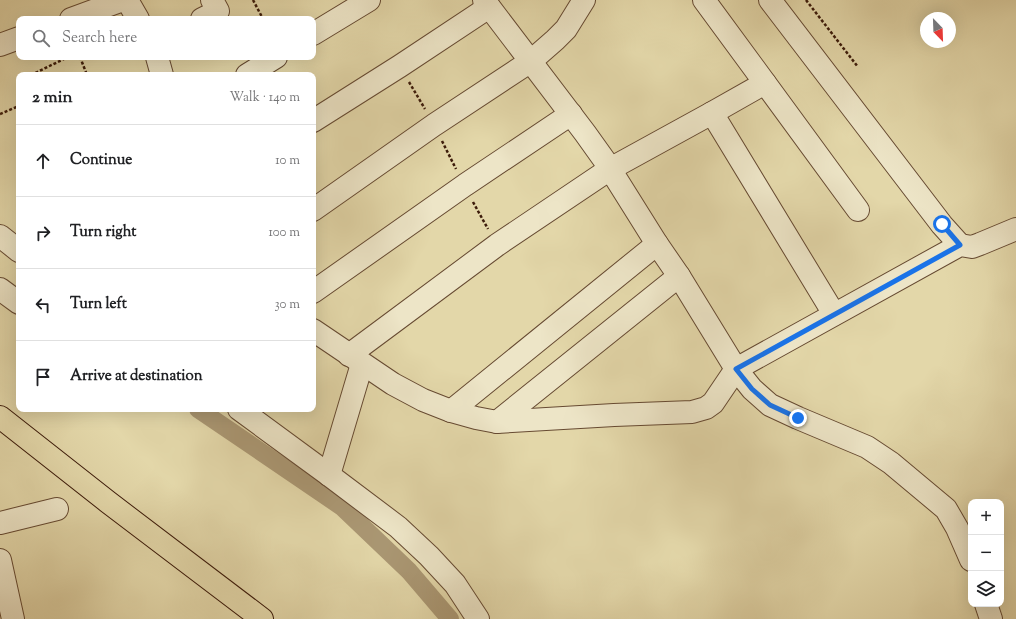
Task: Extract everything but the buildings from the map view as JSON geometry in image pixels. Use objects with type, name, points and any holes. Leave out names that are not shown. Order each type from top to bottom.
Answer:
[{"type":"main road","points":[[0,417],[108,502],[262,619]]},
{"type":"street","points":[[79,16],[123,0]]},
{"type":"street","points":[[128,0],[136,16]]},
{"type":"street","points":[[208,16],[218,11],[212,0]]},
{"type":"street","points":[[316,32],[369,0]]},
{"type":"street","points":[[316,208],[434,125],[531,61],[566,29],[584,0]]},
{"type":"street","points":[[704,0],[858,210]]},
{"type":"street","points":[[770,0],[942,224],[960,245]]},
{"type":"street","points":[[316,118],[400,66],[486,3],[571,114],[610,169],[679,276],[736,369],[752,389],[770,405],[867,447],[891,463],[946,509],[957,528],[968,553]]},
{"type":"street","points":[[0,45],[16,39]]},
{"type":"street","points":[[158,60],[161,72]]},
{"type":"street","points":[[252,72],[271,60]]},
{"type":"street","points":[[329,475],[356,359],[497,245],[610,169],[765,83]]},
{"type":"street","points":[[712,113],[834,314]]},
{"type":"street","points":[[316,290],[465,185],[571,114]]},
{"type":"street","points":[[316,332],[393,384],[423,400],[451,411],[476,418],[497,422],[692,412],[706,408],[713,403],[736,369],[960,245],[972,246],[980,244],[1016,229]]},
{"type":"street","points":[[451,411],[657,244]]},
{"type":"street","points":[[497,422],[679,276]]},
{"type":"street","points":[[0,289],[16,301]]},
{"type":"street","points":[[244,412],[398,528],[429,556],[455,584],[478,619]]},
{"type":"street","points":[[0,523],[57,509]]},
{"type":"street","points":[[0,560],[13,619]]},
{"type":"street","points":[[987,607],[991,619]]},
{"type":"path","points":[[253,0],[261,16]]},
{"type":"path","points":[[806,0],[858,67]]},
{"type":"path","points":[[37,72],[62,60]]},
{"type":"path","points":[[81,60],[87,72]]},
{"type":"path","points":[[400,66],[434,125],[497,245]]},
{"type":"path","points":[[0,114],[16,107]]},
{"type":"waterway","points":[[202,412],[342,507],[409,571],[450,619]]},
{"type":"route","points":[[798,418],[770,405],[752,389],[736,369],[960,245],[942,224]]}]
